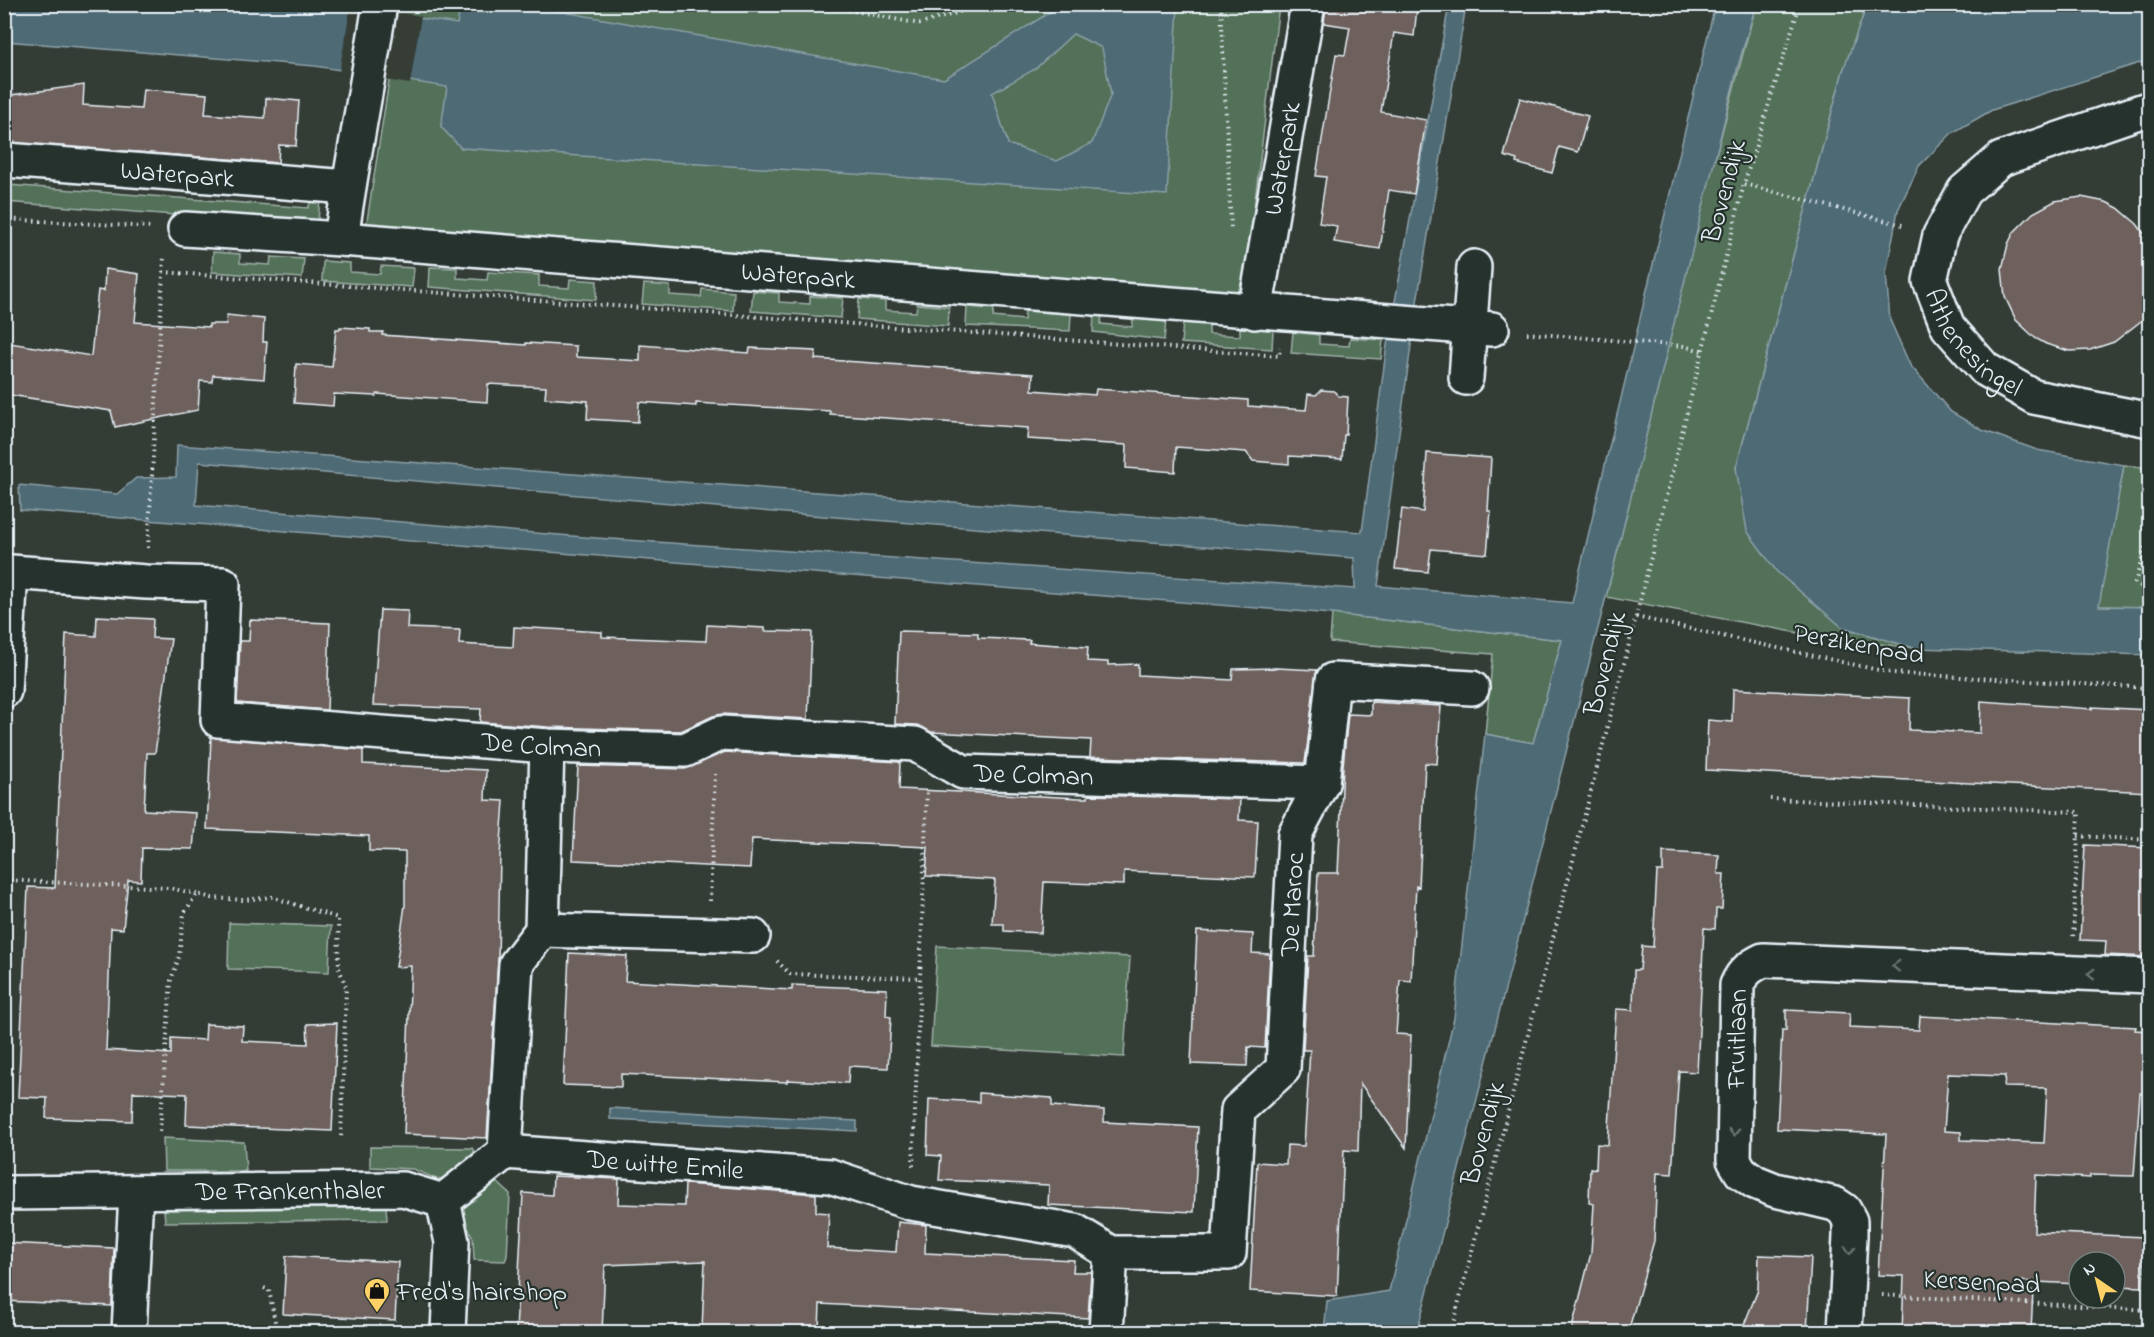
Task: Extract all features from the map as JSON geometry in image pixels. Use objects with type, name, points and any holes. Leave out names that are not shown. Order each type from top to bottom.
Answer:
[{"type":"street","points":[[341,239],[380,4]]},
{"type":"street","name":"Waterpark","points":[[1255,312],[1308,4]]},
{"type":"street","name":"Athenesingel","points":[[2150,108],[2001,159],[1964,191],[1940,235],[1930,281],[1948,327],[1985,369],[2034,397],[2150,420]]},
{"type":"street","name":"Waterpark","points":[[6,160],[348,187]]},
{"type":"street","name":"Waterpark","points":[[175,228],[1481,328]]},
{"type":"street","points":[[1466,378],[1481,328],[1474,267]]},
{"type":"street","name":"De Colman","points":[[4,691],[11,572],[146,582],[223,584],[218,720],[547,746],[685,750],[721,733],[915,744],[963,772],[1322,783]]},
{"type":"street","name":"De Maroc","points":[[1111,1253],[1229,1253],[1238,1110],[1284,1069],[1295,834],[1322,783],[1333,680],[1472,688]]},
{"type":"street","points":[[448,1332],[452,1242],[443,1201],[505,1152],[516,964],[542,930],[547,746]]},
{"type":"street","points":[[542,930],[753,936]]},
{"type":"street","name":"Fruitlaan","points":[[1845,1332],[1850,1221],[1844,1210],[1835,1204],[1775,1190],[1755,1182],[1741,1172],[1734,1160],[1737,985],[1741,975],[1751,966],[1763,960],[2150,976]]},
{"type":"street","name":"De witte Emile","points":[[505,1152],[830,1176],[911,1203],[1075,1231],[1111,1253]]},
{"type":"street","name":"De Frankenthaler","points":[[4,1193],[403,1189],[443,1201]]},
{"type":"street","points":[[129,1332],[136,1192]]},
{"type":"street","points":[[1106,1332],[1111,1253]]},
{"type":"path","points":[[819,4],[920,24],[973,8],[977,4]]},
{"type":"path","points":[[1221,4],[1232,240]]},
{"type":"path","name":"Bovendijk","points":[[1451,1332],[1636,617],[1744,184],[1800,4]]},
{"type":"path","points":[[1744,184],[1904,226]]},
{"type":"path","points":[[4,219],[175,228],[163,272],[148,538]]},
{"type":"path","points":[[163,272],[1279,356],[1287,314]]},
{"type":"path","points":[[1481,328],[1683,346],[1702,351]]},
{"type":"path","points":[[2150,530],[2135,583],[2150,591]]},
{"type":"path","name":"Perzikenpad","points":[[1636,617],[1892,673],[2150,688]]},
{"type":"path","points":[[709,935],[717,735]]},
{"type":"path","points":[[911,1203],[928,752]]},
{"type":"path","points":[[1770,799],[2079,812],[2072,973]]},
{"type":"path","points":[[2078,836],[2150,840]]},
{"type":"path","points":[[4,880],[169,888],[212,898],[243,900],[272,897],[338,918],[339,968],[346,987],[341,1138]]},
{"type":"path","points":[[160,1131],[171,980],[180,957],[184,914],[197,894]]},
{"type":"path","points":[[753,936],[790,974],[920,978]]},
{"type":"path","points":[[264,1288],[269,1290],[277,1332]]},
{"type":"path","name":"Kersenpad","points":[[1848,1294],[2150,1310]]},
{"type":"green space","points":[[401,5],[1279,5],[1247,265],[1238,292],[366,227]]},
{"type":"green space","points":[[1756,5],[1867,5],[1843,71],[1736,468],[1842,627],[1914,648],[1820,637],[1606,597],[1709,181]]},
{"type":"green space","points":[[4,179],[8,185],[308,208],[312,199],[320,200],[318,220],[306,225],[5,202]]},
{"type":"green space","points":[[213,252],[240,254],[240,263],[270,265],[271,257],[304,259],[302,278],[212,272]]},
{"type":"green space","points":[[323,261],[350,263],[350,272],[380,274],[381,266],[414,268],[412,287],[322,281]]},
{"type":"green space","points":[[430,267],[457,268],[457,278],[487,280],[488,272],[539,275],[539,286],[569,288],[570,279],[597,281],[596,300],[429,287]]},
{"type":"green space","points":[[644,284],[670,286],[670,295],[701,297],[702,289],[734,292],[733,311],[642,304]]},
{"type":"green space","points":[[753,291],[779,293],[779,302],[810,304],[810,296],[843,298],[841,318],[751,311]]},
{"type":"green space","points":[[859,299],[885,301],[885,310],[916,312],[917,304],[949,307],[948,326],[857,319]]},
{"type":"green space","points":[[967,307],[994,309],[993,317],[1024,320],[1025,311],[1071,314],[1070,331],[966,326]]},
{"type":"green space","points":[[1094,314],[1102,315],[1101,324],[1132,327],[1133,319],[1166,321],[1164,340],[1093,332]]},
{"type":"green space","points":[[1183,323],[1209,324],[1209,334],[1240,336],[1240,328],[1273,330],[1272,349],[1181,343]]},
{"type":"green space","points":[[1293,332],[1319,335],[1319,344],[1349,346],[1350,338],[1383,340],[1381,359],[1291,353]]},
{"type":"green space","points":[[2124,465],[2149,468],[2149,607],[2098,606]]},
{"type":"green space","points":[[1332,614],[1562,640],[1533,743],[1485,734],[1493,654],[1330,642]]},
{"type":"green space","points":[[229,923],[331,926],[329,972],[228,969]]},
{"type":"green space","points":[[937,946],[1130,957],[1124,1057],[931,1046]]},
{"type":"green space","points":[[163,1138],[244,1142],[246,1171],[164,1171]]},
{"type":"green space","points":[[370,1147],[472,1148],[476,1155],[439,1180],[413,1169],[370,1167]]},
{"type":"green space","points":[[497,1182],[510,1194],[507,1256],[505,1261],[474,1260],[473,1238],[459,1209]]},
{"type":"green space","points":[[386,1207],[387,1220],[165,1222],[164,1210]]},
{"type":"water","points":[[4,5],[332,5],[457,24],[461,5],[524,5],[944,79],[1061,5],[1178,5],[1167,195],[461,148],[441,127],[447,87],[315,66],[5,41]],"holes":[[[1073,34],[1102,48],[1111,94],[1092,143],[1057,161],[1008,144],[992,93],[1035,69]]]},
{"type":"water","points":[[1449,5],[1466,5],[1417,302],[1378,586],[1572,603],[1715,5],[1756,5],[1738,66],[1606,597],[1417,1332],[1324,1332],[1327,1301],[1389,1291],[1454,1018],[1485,734],[1533,743],[1562,640],[1332,614],[20,510],[19,485],[117,494],[136,478],[176,477],[177,445],[1362,532],[1386,351]],"holes":[[[199,462],[785,513],[1354,558],[1355,589],[596,538],[196,505]]]},
{"type":"water","points":[[1867,5],[2149,5],[2149,60],[1992,110],[1952,133],[1919,166],[1898,210],[1886,273],[1890,320],[1910,365],[1951,412],[1982,430],[2037,450],[2124,465],[2099,606],[2149,607],[2149,655],[1914,648],[1842,627],[1777,572],[1747,531],[1736,468],[1843,71]]},
{"type":"water","points":[[610,1108],[857,1121],[857,1131],[610,1119]]},
{"type":"pier","points":[[351,5],[421,16],[410,84],[339,73]]},
{"type":"building","points":[[1326,4],[1408,4],[1408,7],[1417,8],[1414,36],[1394,33],[1381,112],[1426,120],[1414,194],[1389,190],[1380,249],[1334,242],[1337,226],[1319,223],[1326,177],[1316,176],[1336,54],[1345,55],[1350,27],[1324,23]]},
{"type":"building","points":[[84,85],[83,105],[141,109],[143,89],[207,94],[205,114],[265,118],[266,98],[299,101],[296,146],[279,145],[278,163],[4,142],[4,96]]},
{"type":"building","points":[[1520,98],[1588,116],[1578,152],[1559,147],[1552,173],[1516,163],[1517,160],[1504,156]]},
{"type":"building","points":[[2081,197],[2106,202],[2118,208],[2137,224],[2150,242],[2150,314],[2114,342],[2090,350],[2069,351],[2035,338],[2016,320],[2005,297],[2002,269],[2008,244],[2014,232],[2033,213],[2055,201]]},
{"type":"building","points":[[105,269],[139,274],[135,322],[209,327],[209,324],[226,324],[227,315],[264,319],[263,342],[267,342],[264,379],[213,375],[212,382],[200,381],[198,410],[115,427],[111,411],[4,394],[4,378],[10,343],[91,356],[98,290],[104,291]]},
{"type":"building","points":[[340,327],[370,329],[370,332],[383,332],[382,335],[526,345],[526,343],[576,346],[576,357],[640,361],[640,345],[749,353],[750,348],[816,351],[815,359],[1033,374],[1032,390],[1095,395],[1096,389],[1248,400],[1248,406],[1306,410],[1308,394],[1316,395],[1321,390],[1334,391],[1338,396],[1348,397],[1346,435],[1344,435],[1342,459],[1289,456],[1289,464],[1253,461],[1246,452],[1176,447],[1175,472],[1126,468],[1127,445],[1027,439],[1028,428],[830,414],[830,411],[696,403],[696,406],[639,402],[638,422],[587,419],[588,401],[545,398],[546,387],[488,384],[487,402],[377,394],[376,396],[334,394],[333,406],[294,403],[296,364],[332,367],[336,329]]},
{"type":"building","points":[[1427,453],[1491,458],[1488,511],[1491,511],[1487,554],[1431,549],[1428,572],[1395,569],[1402,509],[1423,512]]},
{"type":"building","points":[[380,610],[408,611],[407,628],[460,630],[459,644],[513,647],[514,627],[602,632],[602,637],[706,641],[707,625],[765,628],[765,631],[812,632],[808,719],[722,714],[681,731],[548,727],[480,722],[481,709],[373,705]]},
{"type":"building","points":[[97,616],[153,619],[152,638],[171,639],[155,753],[147,753],[144,810],[196,813],[193,849],[142,848],[141,881],[128,880],[123,929],[111,928],[106,1050],[171,1054],[171,1038],[205,1040],[206,1024],[243,1026],[242,1041],[308,1044],[307,1024],[337,1023],[332,1131],[186,1125],[187,1094],[133,1092],[132,1121],[46,1118],[47,1098],[18,1097],[28,887],[55,888],[66,634],[96,636]]},
{"type":"building","points":[[250,620],[330,623],[327,710],[237,703],[240,641],[249,641]]},
{"type":"building","points":[[899,631],[978,633],[978,638],[1030,640],[1029,643],[1088,647],[1087,661],[1108,662],[1108,665],[1138,664],[1138,675],[1232,680],[1233,669],[1317,670],[1305,763],[1090,757],[1091,740],[931,732],[917,725],[895,724]]},
{"type":"building","points":[[1733,689],[1910,698],[1909,730],[1980,733],[1981,701],[2092,709],[2092,707],[2150,710],[2150,792],[1706,770],[1708,720],[1732,722]]},
{"type":"building","points":[[1371,702],[1441,706],[1437,764],[1425,763],[1419,887],[1416,886],[1411,981],[1400,980],[1396,1034],[1411,1035],[1406,1148],[1360,1083],[1358,1151],[1344,1150],[1337,1296],[1250,1291],[1257,1162],[1286,1164],[1287,1145],[1304,1146],[1310,1050],[1303,1050],[1308,956],[1314,956],[1318,873],[1338,873],[1348,714],[1371,715]]},
{"type":"building","points":[[211,737],[363,750],[363,764],[486,770],[485,800],[504,801],[500,856],[498,961],[487,1138],[404,1134],[411,966],[396,967],[405,905],[405,852],[369,851],[369,836],[207,829]]},
{"type":"building","points":[[725,752],[900,762],[899,789],[1080,798],[1088,798],[1088,795],[1240,799],[1239,820],[1258,821],[1255,877],[1124,871],[1124,885],[1044,882],[1041,933],[1004,931],[1004,924],[992,924],[995,880],[926,876],[928,847],[752,839],[750,868],[573,860],[578,766],[685,769]]},
{"type":"building","points":[[2085,845],[2150,848],[2150,957],[2105,955],[2106,941],[2080,940]]},
{"type":"building","points":[[1663,852],[1719,855],[1718,874],[1724,874],[1722,909],[1716,909],[1715,929],[1704,928],[1697,1072],[1679,1071],[1672,1174],[1657,1173],[1654,1241],[1628,1332],[1571,1332],[1591,1253],[1594,1204],[1589,1203],[1590,1168],[1596,1169],[1597,1144],[1608,1145],[1616,1009],[1633,1010],[1634,970],[1640,970],[1642,946],[1653,947],[1657,871],[1663,871]]},
{"type":"building","points":[[1197,931],[1253,934],[1252,953],[1270,954],[1265,1048],[1248,1047],[1247,1066],[1191,1064]]},
{"type":"building","points":[[569,953],[627,956],[625,981],[792,990],[792,985],[887,989],[886,1016],[891,1017],[888,1068],[849,1066],[848,1083],[621,1074],[621,1087],[563,1085]]},
{"type":"building","points":[[1786,1010],[1850,1013],[1849,1027],[1919,1030],[1920,1016],[2136,1027],[2135,1030],[2150,1031],[2150,1093],[2140,1093],[2134,1176],[2090,1175],[2090,1178],[2036,1175],[2034,1232],[2145,1237],[2143,1287],[2127,1286],[2127,1250],[2067,1250],[2067,1283],[2016,1281],[2033,1291],[2031,1331],[1954,1327],[1954,1332],[1902,1332],[1904,1276],[1878,1275],[1886,1134],[1777,1129],[1782,1030],[1786,1030]],"holes":[[[1948,1074],[2005,1076],[2004,1087],[2047,1088],[2044,1143],[1961,1140],[1961,1132],[1944,1131]]]},
{"type":"building","points":[[979,1093],[1052,1098],[1052,1106],[1104,1110],[1104,1122],[1198,1127],[1194,1212],[1048,1205],[1049,1185],[939,1180],[941,1156],[927,1155],[929,1099],[979,1102]]},
{"type":"building","points":[[553,1176],[619,1179],[618,1204],[684,1206],[685,1184],[816,1194],[816,1212],[829,1213],[827,1248],[896,1252],[898,1222],[926,1225],[925,1253],[1074,1260],[1073,1272],[1091,1272],[1088,1318],[820,1304],[819,1329],[796,1329],[796,1332],[702,1329],[705,1261],[605,1265],[602,1332],[516,1332],[523,1193],[552,1195]]},
{"type":"building","points":[[4,1243],[114,1248],[112,1306],[4,1301]]},
{"type":"building","points":[[1759,1255],[1811,1257],[1807,1332],[1741,1332],[1758,1290]]},
{"type":"building","points":[[286,1256],[398,1262],[395,1320],[283,1314]]},
{"type":"place","name":"Fred's hairshop","points":[[377,1314]]}]
